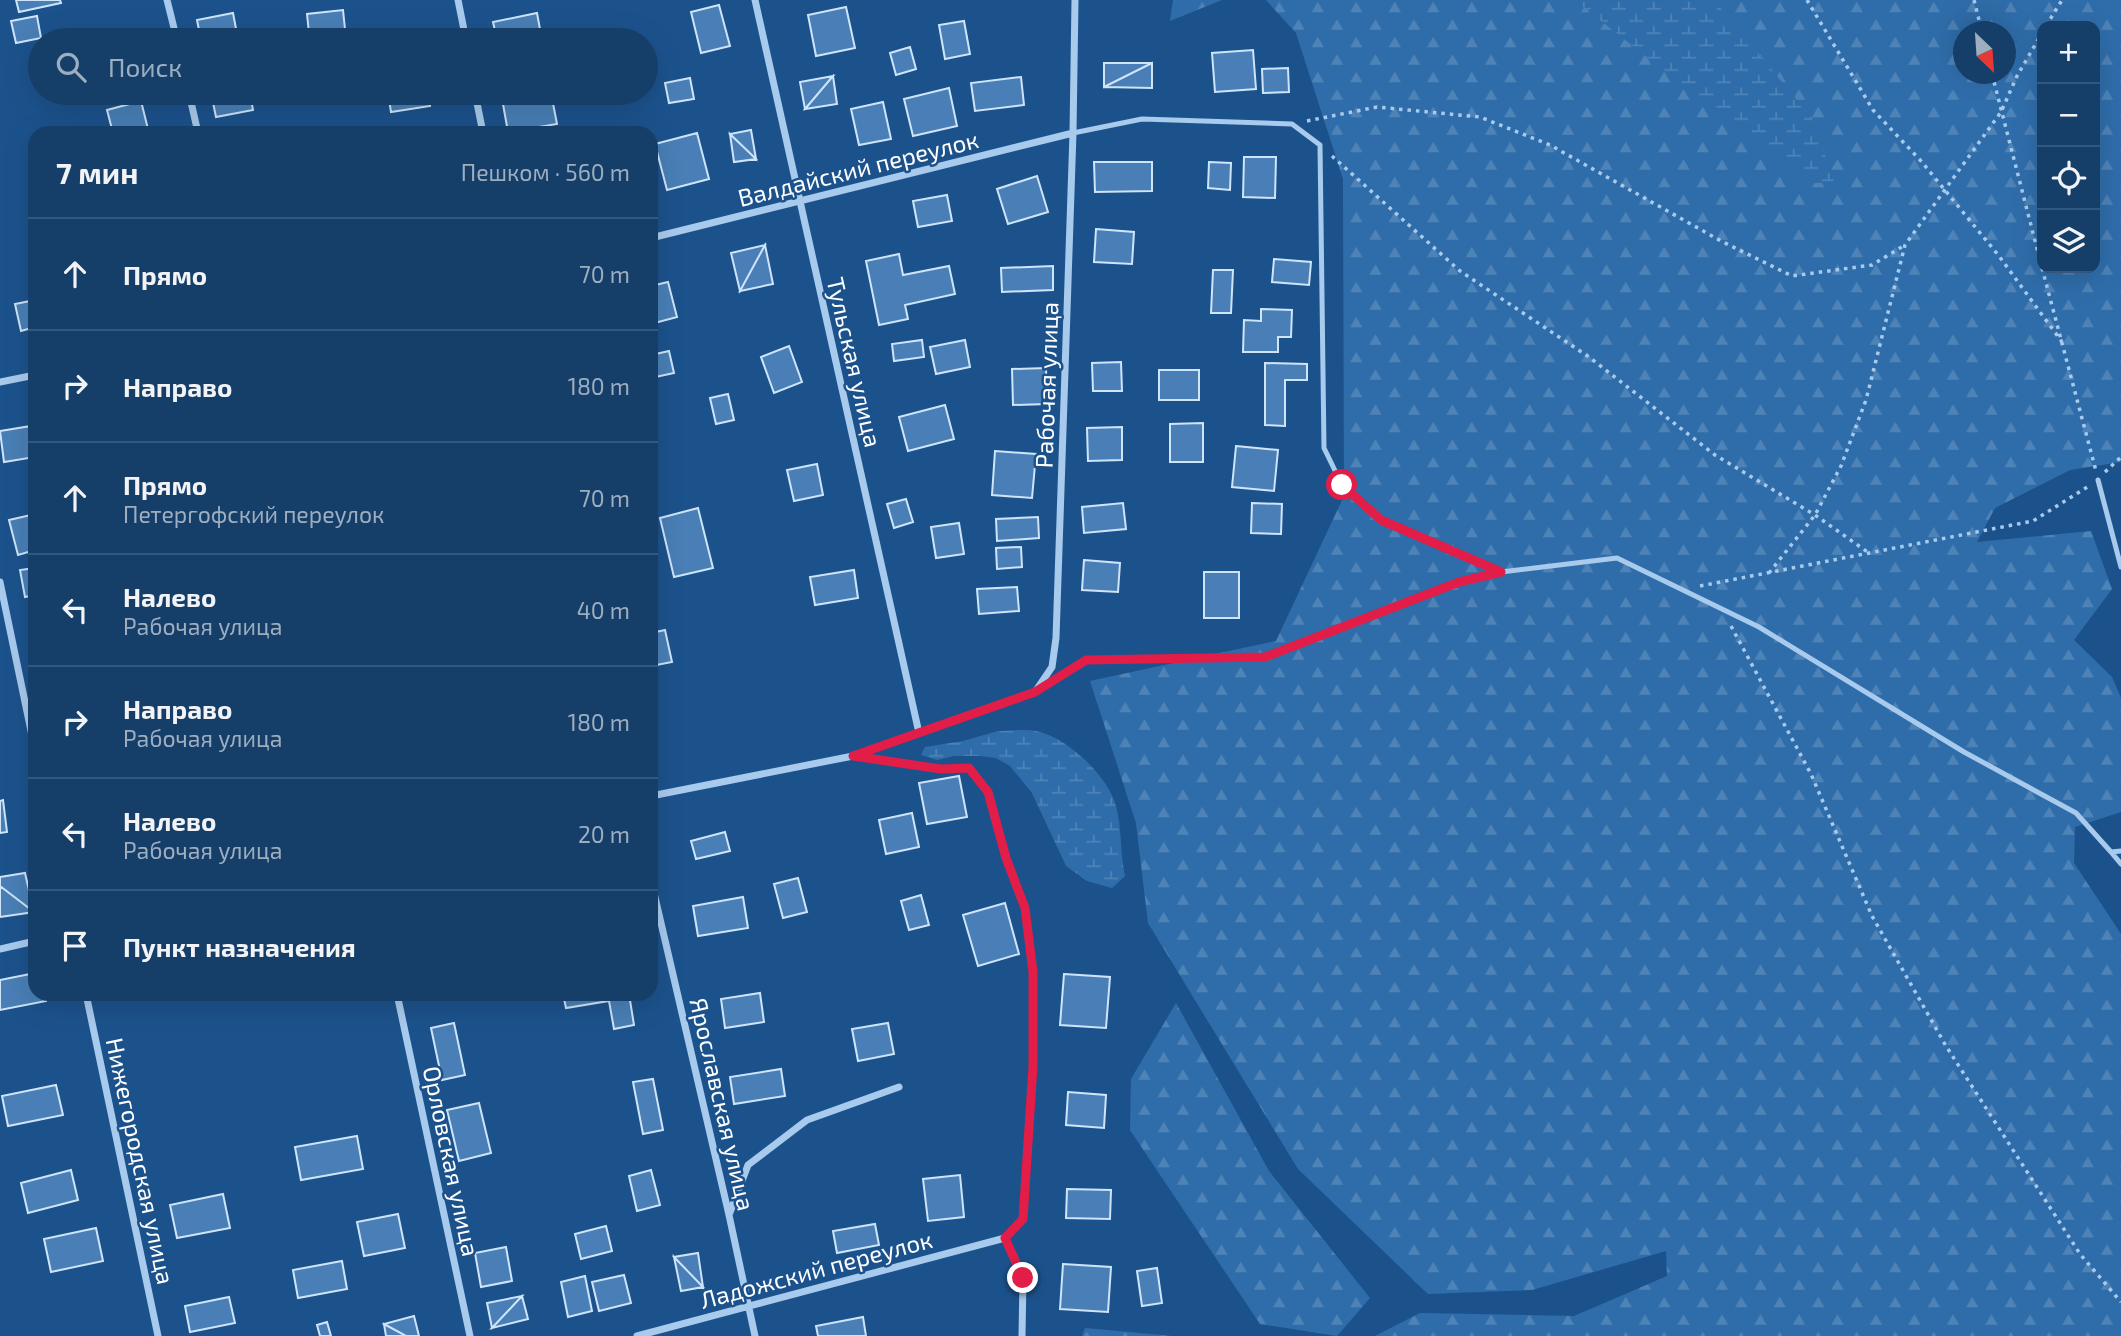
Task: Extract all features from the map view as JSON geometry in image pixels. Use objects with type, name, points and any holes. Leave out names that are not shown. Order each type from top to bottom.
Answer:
[{"type":"street","points":[[167,0],[174,28]]},
{"type":"street","points":[[458,0],[464,28]]},
{"type":"street","name":"Тульская улица","points":[[755,0],[919,733]]},
{"type":"street","name":"Рабочая улица","points":[[1035,692],[1052,667],[1056,638],[1073,133],[1074,0]]},
{"type":"street","points":[[192,105],[196,126]]},
{"type":"street","points":[[477,105],[482,126]]},
{"type":"street","name":"Валдайский переулок","points":[[658,236],[1073,133]]},
{"type":"street","points":[[0,382],[28,376]]},
{"type":"street","points":[[0,582],[28,716]]},
{"type":"street","points":[[658,795],[853,756],[1035,692]]},
{"type":"street","points":[[853,756],[941,769],[969,768],[988,792],[1006,858],[1025,908],[1033,972],[1033,1066],[1023,1219],[1005,1238],[1023,1278],[1022,1336]]},
{"type":"street","name":"Ярославская улица","points":[[658,910],[755,1336]]},
{"type":"street","points":[[0,949],[28,943]]},
{"type":"street","name":"Нижегородская улица","points":[[87,1001],[158,1336]]},
{"type":"street","name":"Орловская улица","points":[[398,1001],[470,1336]]},
{"type":"street","points":[[729,1215],[748,1166],[807,1120],[899,1087]]},
{"type":"street","name":"Ладожский переулок","points":[[637,1336],[1005,1238]]},
{"type":"lane","points":[[1073,133],[1142,119],[1292,124],[1320,145],[1324,448],[1342,485],[1381,520],[1501,572]]},
{"type":"lane","points":[[2098,480],[2121,567]]},
{"type":"lane","points":[[1035,692],[1086,660],[1265,657],[1459,582],[1501,572],[1617,558],[1759,627],[1964,752],[2076,813],[2121,864]]},
{"type":"lane","points":[[2110,852],[2121,852]]},
{"type":"path","points":[[1807,0],[1873,110],[1921,160],[1999,256],[2062,341]]},
{"type":"path","points":[[1974,0],[1979,21]]},
{"type":"path","points":[[2049,21],[2062,0]]},
{"type":"path","points":[[1292,124],[1377,107],[1480,117],[1550,145],[1721,241],[1792,276],[1872,265],[1905,245],[2001,112],[2017,76],[2037,42]]},
{"type":"path","points":[[1994,84],[2037,249]]},
{"type":"path","points":[[1320,145],[1460,271],[1589,357],[1715,456],[1815,515],[1869,554]]},
{"type":"path","points":[[1769,573],[1815,515],[1840,466],[1866,400],[1905,245]]},
{"type":"path","points":[[2043,273],[2098,480]]},
{"type":"path","points":[[1681,589],[2034,521],[2098,480],[2121,457]]},
{"type":"path","points":[[1722,609],[1811,774],[1872,916],[1946,1046],[2080,1254],[2121,1302]]},
{"type":"green space","points":[[1173,0],[1222,0],[1170,21]]},
{"type":"green space","points":[[1266,0],[2121,0],[2121,462],[2070,470],[1995,508],[1977,542],[2091,531],[2112,589],[2074,640],[2112,677],[2121,698],[2121,812],[2075,827],[2074,863],[2121,934],[2121,1336],[1375,1336],[1420,1313],[1574,1316],[1667,1276],[1666,1251],[1532,1290],[1428,1294],[1298,1169],[1148,923],[1136,823],[1090,681],[1276,641],[1344,496],[1343,179],[1296,33]]},
{"type":"green space","points":[[1548,0],[1714,0],[1812,118],[1834,181],[1808,184],[1582,6]]},
{"type":"green space","points":[[1031,730],[1048,735],[1073,749],[1104,782],[1116,806],[1125,876],[1112,888],[1087,881],[1066,866],[1032,793],[1010,766],[996,758],[980,756],[954,756],[937,760],[921,755],[925,747],[963,741],[998,731]]},
{"type":"green space","points":[[1176,1003],[1269,1171],[1370,1298],[1337,1336],[1260,1324],[1130,1130],[1131,1079]]},
{"type":"green space","points":[[1085,1328],[1172,1336],[1082,1336]]},
{"type":"building","points":[[16,0],[60,0],[61,3],[19,12]]},
{"type":"building","points":[[719,5],[730,46],[701,53],[691,12]]},
{"type":"building","points":[[846,7],[855,48],[816,56],[808,15]]},
{"type":"building","points":[[343,10],[345,28],[308,28],[307,14]]},
{"type":"building","points":[[233,13],[236,28],[199,28],[197,20]]},
{"type":"building","points":[[537,13],[540,28],[494,28],[493,22]]},
{"type":"building","points":[[37,16],[39,28],[28,28],[28,41],[16,43],[11,21]]},
{"type":"building","points":[[964,21],[970,54],[945,59],[939,25]]},
{"type":"building","points":[[910,47],[916,69],[896,75],[890,53]]},
{"type":"building","points":[[1253,50],[1256,89],[1215,92],[1212,53]]},
{"type":"building","points":[[1104,63],[1152,63],[1104,87]]},
{"type":"building","points":[[1152,63],[1152,88],[1104,87]]},
{"type":"building","points":[[1288,68],[1289,92],[1263,93],[1262,69]]},
{"type":"building","points":[[833,76],[837,104],[805,109]]},
{"type":"building","points":[[833,76],[805,109],[800,82]]},
{"type":"building","points":[[1021,77],[1024,105],[975,111],[971,83]]},
{"type":"building","points":[[690,78],[694,99],[669,103],[665,83]]},
{"type":"building","points":[[949,88],[957,126],[913,136],[904,99]]},
{"type":"building","points":[[883,102],[891,139],[859,145],[851,109]]},
{"type":"building","points":[[126,105],[142,105],[147,126],[111,126],[107,110]]},
{"type":"building","points":[[214,105],[252,105],[253,110],[216,117]]},
{"type":"building","points":[[390,105],[430,105],[430,106],[391,112]]},
{"type":"building","points":[[503,105],[553,105],[557,124],[507,126]]},
{"type":"building","points":[[751,130],[756,159],[730,134]]},
{"type":"building","points":[[697,133],[709,179],[667,190],[658,156],[658,143]]},
{"type":"building","points":[[730,134],[756,159],[734,162]]},
{"type":"building","points":[[1244,157],[1276,157],[1275,198],[1243,197]]},
{"type":"building","points":[[1094,162],[1152,162],[1152,191],[1095,192]]},
{"type":"building","points":[[1209,162],[1231,163],[1230,190],[1208,188]]},
{"type":"building","points":[[1037,176],[1048,212],[1008,224],[997,189]]},
{"type":"building","points":[[947,195],[952,221],[918,227],[913,201]]},
{"type":"building","points":[[1096,229],[1134,232],[1132,264],[1094,262]]},
{"type":"building","points":[[765,245],[740,291],[731,253]]},
{"type":"building","points":[[765,245],[773,284],[740,291]]},
{"type":"building","points":[[899,254],[903,275],[949,266],[955,294],[905,305],[908,319],[879,325],[866,261]]},
{"type":"building","points":[[1274,259],[1311,262],[1309,285],[1272,282]]},
{"type":"building","points":[[1053,266],[1053,290],[1002,292],[1001,268]]},
{"type":"building","points":[[1213,270],[1233,270],[1231,313],[1211,313]]},
{"type":"building","points":[[668,282],[677,317],[658,322],[658,284]]},
{"type":"building","points":[[28,301],[28,329],[21,331],[15,304]]},
{"type":"building","points":[[1261,309],[1292,310],[1291,337],[1278,337],[1278,352],[1243,352],[1244,320],[1261,321]]},
{"type":"building","points":[[922,340],[924,357],[894,361],[892,344]]},
{"type":"building","points":[[965,340],[970,367],[936,374],[930,347]]},
{"type":"building","points":[[789,346],[802,382],[774,393],[761,357]]},
{"type":"building","points":[[669,351],[674,373],[658,376],[658,353]]},
{"type":"building","points":[[1121,362],[1122,391],[1093,391],[1092,363]]},
{"type":"building","points":[[1265,363],[1307,364],[1307,380],[1285,380],[1285,426],[1265,425]]},
{"type":"building","points":[[1046,368],[1047,404],[1013,405],[1012,369]]},
{"type":"building","points":[[1159,370],[1199,370],[1199,400],[1159,400]]},
{"type":"building","points":[[728,394],[734,420],[716,424],[710,398]]},
{"type":"building","points":[[945,405],[954,439],[908,451],[899,417]]},
{"type":"building","points":[[1203,423],[1203,462],[1170,462],[1170,424]]},
{"type":"building","points":[[28,426],[28,458],[4,462],[0,431]]},
{"type":"building","points":[[1122,427],[1122,460],[1088,461],[1087,428]]},
{"type":"building","points":[[1236,446],[1278,450],[1274,491],[1232,487]]},
{"type":"building","points":[[995,451],[1036,454],[1032,498],[992,495]]},
{"type":"building","points":[[817,464],[823,495],[794,501],[787,470]]},
{"type":"building","points":[[906,499],[913,522],[894,528],[887,504]]},
{"type":"building","points":[[1123,503],[1126,529],[1084,533],[1082,507]]},
{"type":"building","points":[[1252,503],[1282,504],[1281,534],[1251,533]]},
{"type":"building","points":[[698,508],[713,568],[674,577],[660,518]]},
{"type":"building","points":[[28,516],[28,552],[18,555],[9,520]]},
{"type":"building","points":[[1038,517],[1039,538],[997,541],[996,519]]},
{"type":"building","points":[[959,523],[964,554],[936,558],[931,527]]},
{"type":"building","points":[[1021,547],[1022,567],[997,569],[996,548]]},
{"type":"building","points":[[1084,560],[1120,563],[1118,592],[1082,590]]},
{"type":"building","points":[[28,569],[28,596],[25,597],[20,570]]},
{"type":"building","points":[[854,570],[858,598],[815,605],[810,577]]},
{"type":"building","points":[[1204,572],[1239,572],[1239,618],[1204,618]]},
{"type":"building","points":[[1017,587],[1019,611],[979,614],[977,589]]},
{"type":"building","points":[[665,630],[672,662],[658,665],[658,632]]},
{"type":"building","points":[[959,776],[967,817],[927,824],[919,783]]},
{"type":"building","points":[[3,800],[7,832],[0,833],[0,801]]},
{"type":"building","points":[[912,813],[919,847],[886,854],[879,820]]},
{"type":"building","points":[[725,832],[730,851],[696,859],[691,841]]},
{"type":"building","points":[[25,873],[28,907],[0,886],[0,877]]},
{"type":"building","points":[[798,878],[807,912],[783,918],[774,884]]},
{"type":"building","points":[[0,886],[28,907],[28,913],[0,917]]},
{"type":"building","points":[[921,895],[929,925],[909,930],[901,901]]},
{"type":"building","points":[[743,897],[748,928],[698,936],[693,906]]},
{"type":"building","points":[[1005,903],[1019,954],[978,966],[963,915]]},
{"type":"building","points":[[28,974],[28,1001],[46,1001],[0,1010],[0,980]]},
{"type":"building","points":[[1064,974],[1110,977],[1106,1028],[1060,1025]]},
{"type":"building","points":[[760,993],[764,1022],[725,1028],[721,999]]},
{"type":"building","points":[[564,1001],[609,1001],[566,1008]]},
{"type":"building","points":[[609,1001],[630,1001],[634,1025],[614,1029]]},
{"type":"building","points":[[454,1023],[465,1075],[442,1080],[431,1028]]},
{"type":"building","points":[[888,1023],[894,1054],[858,1061],[852,1029]]},
{"type":"building","points":[[781,1069],[785,1096],[734,1104],[730,1077]]},
{"type":"building","points":[[653,1079],[663,1130],[643,1134],[633,1082]]},
{"type":"building","points":[[56,1085],[63,1115],[8,1126],[2,1096]]},
{"type":"building","points":[[1068,1092],[1106,1095],[1104,1128],[1066,1125]]},
{"type":"building","points":[[479,1103],[491,1153],[459,1161],[447,1110]]},
{"type":"building","points":[[357,1136],[363,1169],[301,1180],[295,1147]]},
{"type":"building","points":[[71,1170],[78,1200],[28,1213],[21,1183]]},
{"type":"building","points":[[651,1170],[660,1205],[637,1211],[629,1176]]},
{"type":"building","points":[[960,1175],[964,1217],[928,1221],[923,1179]]},
{"type":"building","points":[[1067,1189],[1111,1190],[1110,1219],[1066,1218]]},
{"type":"building","points":[[223,1194],[230,1228],[177,1238],[170,1205]]},
{"type":"building","points":[[398,1214],[405,1248],[364,1256],[357,1222]]},
{"type":"building","points":[[875,1224],[879,1245],[837,1253],[833,1231]]},
{"type":"building","points":[[606,1226],[612,1251],[581,1259],[575,1234]]},
{"type":"building","points":[[96,1228],[103,1261],[51,1272],[44,1239]]},
{"type":"building","points":[[506,1247],[512,1281],[481,1287],[475,1253]]},
{"type":"building","points":[[698,1253],[703,1287],[674,1257]]},
{"type":"building","points":[[674,1257],[703,1287],[681,1291]]},
{"type":"building","points":[[342,1261],[347,1289],[298,1298],[293,1270]]},
{"type":"building","points":[[1063,1264],[1111,1267],[1108,1312],[1060,1309]]},
{"type":"building","points":[[1157,1268],[1162,1303],[1142,1306],[1137,1271]]},
{"type":"building","points":[[624,1275],[631,1303],[599,1311],[592,1282]]},
{"type":"building","points":[[585,1276],[592,1311],[568,1317],[561,1282]]},
{"type":"building","points":[[522,1296],[528,1319],[492,1328]]},
{"type":"building","points":[[522,1296],[492,1328],[487,1303]]},
{"type":"building","points":[[229,1297],[235,1323],[190,1332],[185,1306]]},
{"type":"building","points":[[414,1316],[419,1336],[406,1336],[384,1324]]},
{"type":"building","points":[[863,1317],[866,1336],[818,1336],[816,1326]]},
{"type":"building","points":[[327,1322],[331,1336],[320,1336],[317,1325]]},
{"type":"building","points":[[384,1324],[406,1336],[386,1336]]},
{"type":"route","points":[[1023,1278],[1005,1238],[1023,1219],[1033,1066],[1033,972],[1025,908],[1006,858],[988,792],[969,768],[941,769],[853,756],[1035,692],[1086,660],[1265,657],[1459,582],[1501,572],[1381,520],[1342,485]]}]
